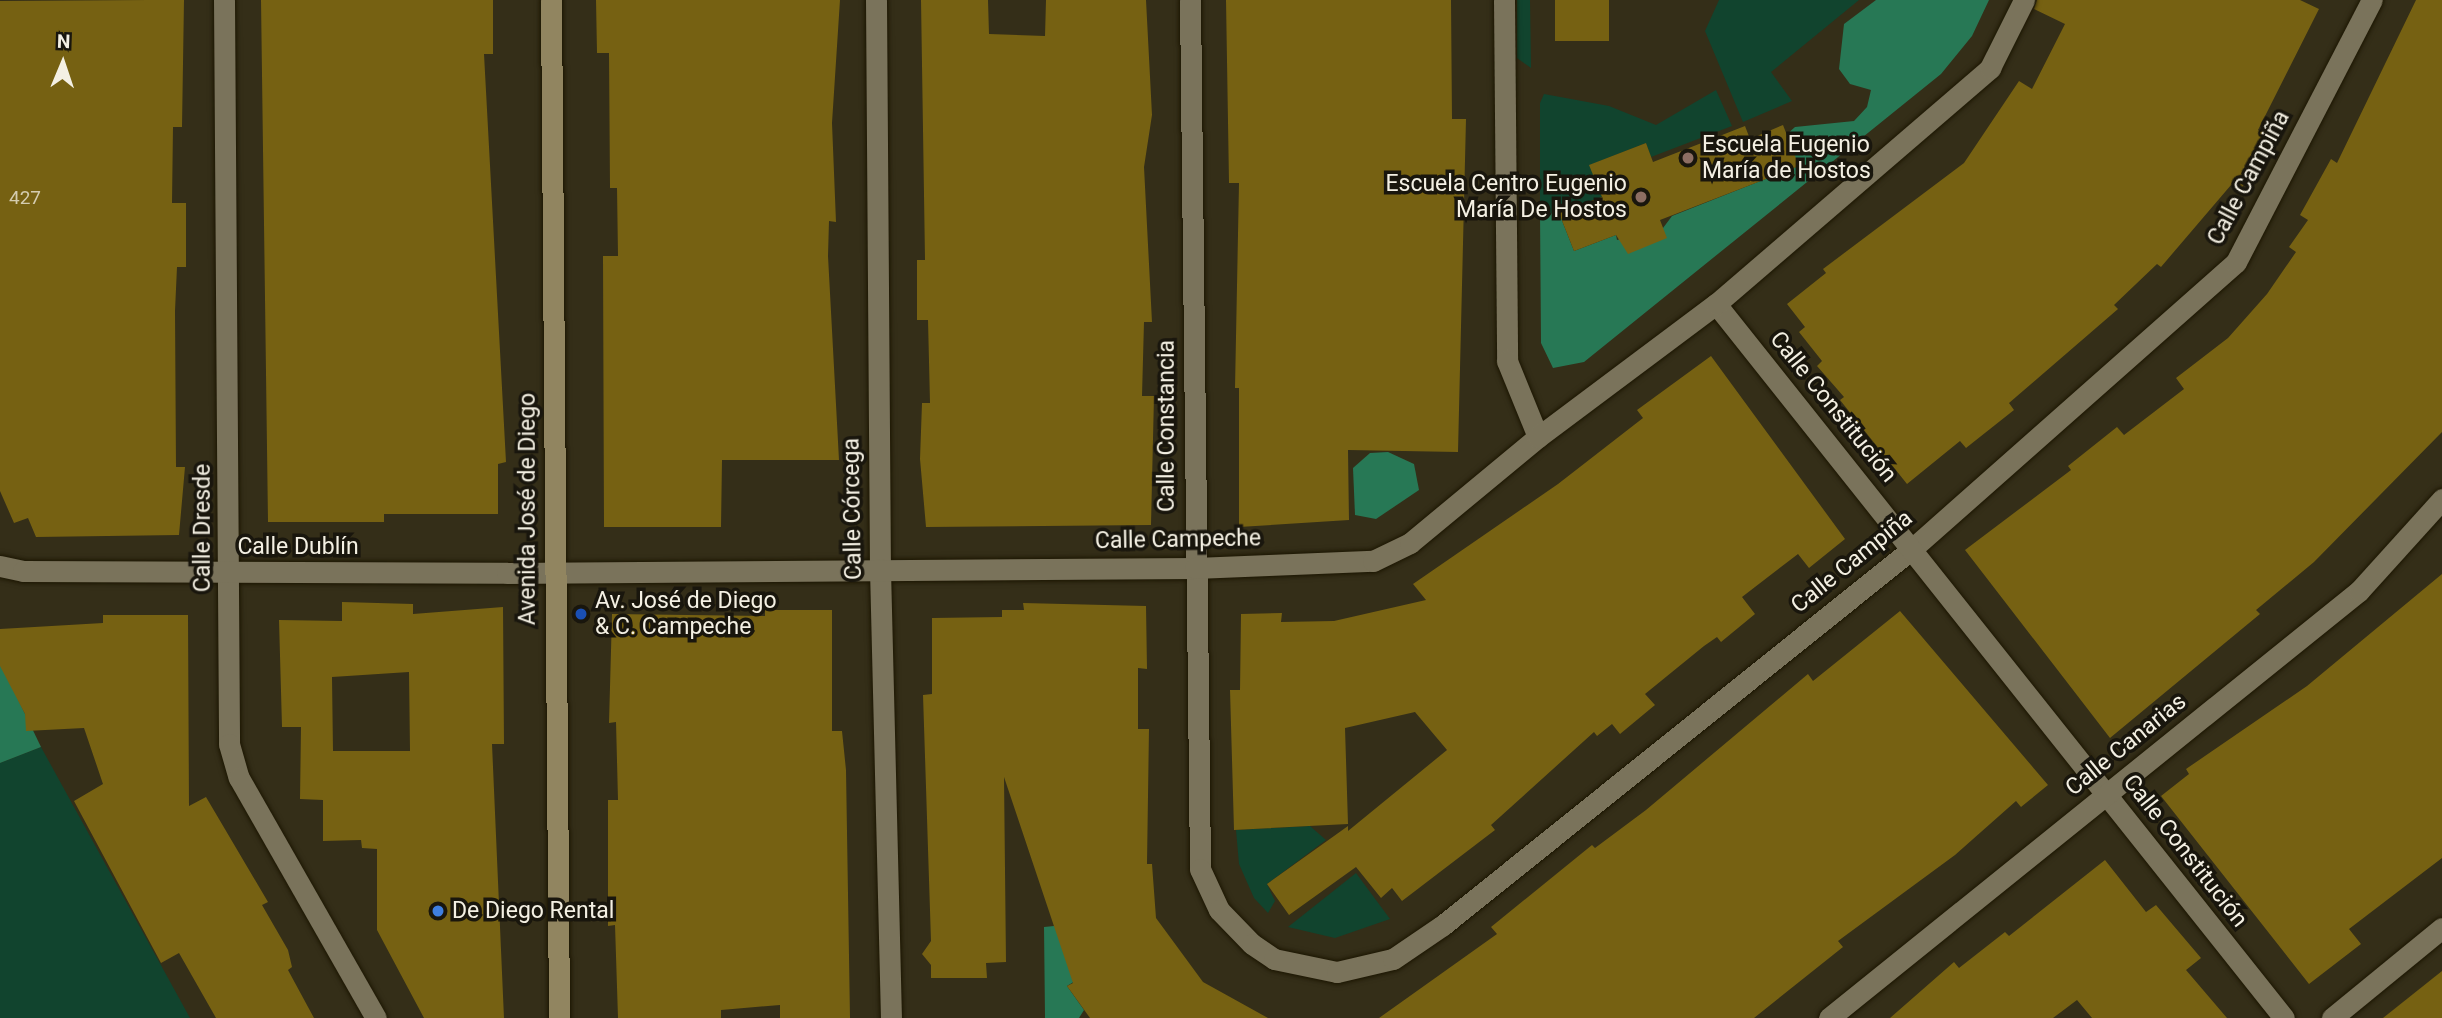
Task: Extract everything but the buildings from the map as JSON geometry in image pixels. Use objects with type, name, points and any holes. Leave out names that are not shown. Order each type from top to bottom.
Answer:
[{"type":"main road","name":"Avenida José de Diego","points":[[551,0],[559,1018]]},
{"type":"street","name":"Calle Dresde","points":[[224,0],[230,574],[229,744],[239,778],[376,1018]]},
{"type":"street","name":"Calle Córcega","points":[[876,0],[880,569],[891,1018]]},
{"type":"street","name":"Calle Constancia","points":[[1190,0],[1197,842],[1208,892],[1232,926]]},
{"type":"street","points":[[1504,0],[1507,361],[1538,437]]},
{"type":"street","points":[[1716,304],[1990,68],[2024,0]]},
{"type":"street","name":"Calle Campiña","points":[[1232,926],[1274,959],[1306,969],[1337,972],[1393,959],[1443,925],[1913,548],[2236,262],[2372,0]]},
{"type":"street","name":"Calle Campeche","points":[[555,573],[1195,568],[1373,561],[1410,543],[1538,437],[1716,304]]},
{"type":"street","name":"Calle Constitución","points":[[1716,304],[1913,548],[2284,1018]]},
{"type":"street","name":"Calle Canarias","points":[[1829,1018],[2359,591],[2442,499]]},
{"type":"street","name":"Calle Dublín","points":[[0,566],[230,574],[555,573]]},
{"type":"street","points":[[2332,1018],[2442,928]]},
{"type":"green space","points":[[1517,0],[1530,0],[1531,68],[1517,58]]},
{"type":"green space","points":[[1719,0],[1859,0],[1771,72],[1792,101],[1743,122],[1705,31]]},
{"type":"green space","points":[[1876,0],[1989,0],[1972,36],[1941,74],[1584,362],[1553,368],[1541,343],[1540,214],[1559,213],[1574,251],[1616,235],[1617,240],[1663,228],[1672,216],[1798,166],[1786,135],[1795,127],[1854,121],[1867,107],[1871,90],[1850,84],[1839,69],[1844,24]]},
{"type":"green space","points":[[1716,90],[1732,126],[1651,157],[1646,143],[1590,165],[1602,197],[1559,213],[1540,214],[1540,103],[1544,94],[1609,106],[1656,125]]},
{"type":"green space","points":[[1388,452],[1414,464],[1419,490],[1376,519],[1355,515],[1353,468],[1370,453]]},
{"type":"green space","points":[[0,662],[41,747],[0,763]]},
{"type":"green space","points":[[41,747],[190,1018],[0,1018],[0,763]]},
{"type":"green space","points":[[1310,826],[1326,840],[1267,884],[1275,901],[1268,913],[1254,898],[1239,864],[1236,830]]},
{"type":"green space","points":[[1356,873],[1390,919],[1335,938],[1288,927]]},
{"type":"green space","points":[[1054,926],[1096,968],[1067,986],[1084,1010],[1079,1018],[1045,1018],[1044,927]]},
{"type":"place","name":"Escuela Eugenio María de Hostos","points":[[1688,158]]},
{"type":"place","name":"Escuela Centro Eugenio María De Hostos","points":[[1641,197]]},
{"type":"place","name":"Av. José de Diego & C. Campeche","points":[[581,614]]},
{"type":"place","name":"De Diego Rental","points":[[438,911]]}]
